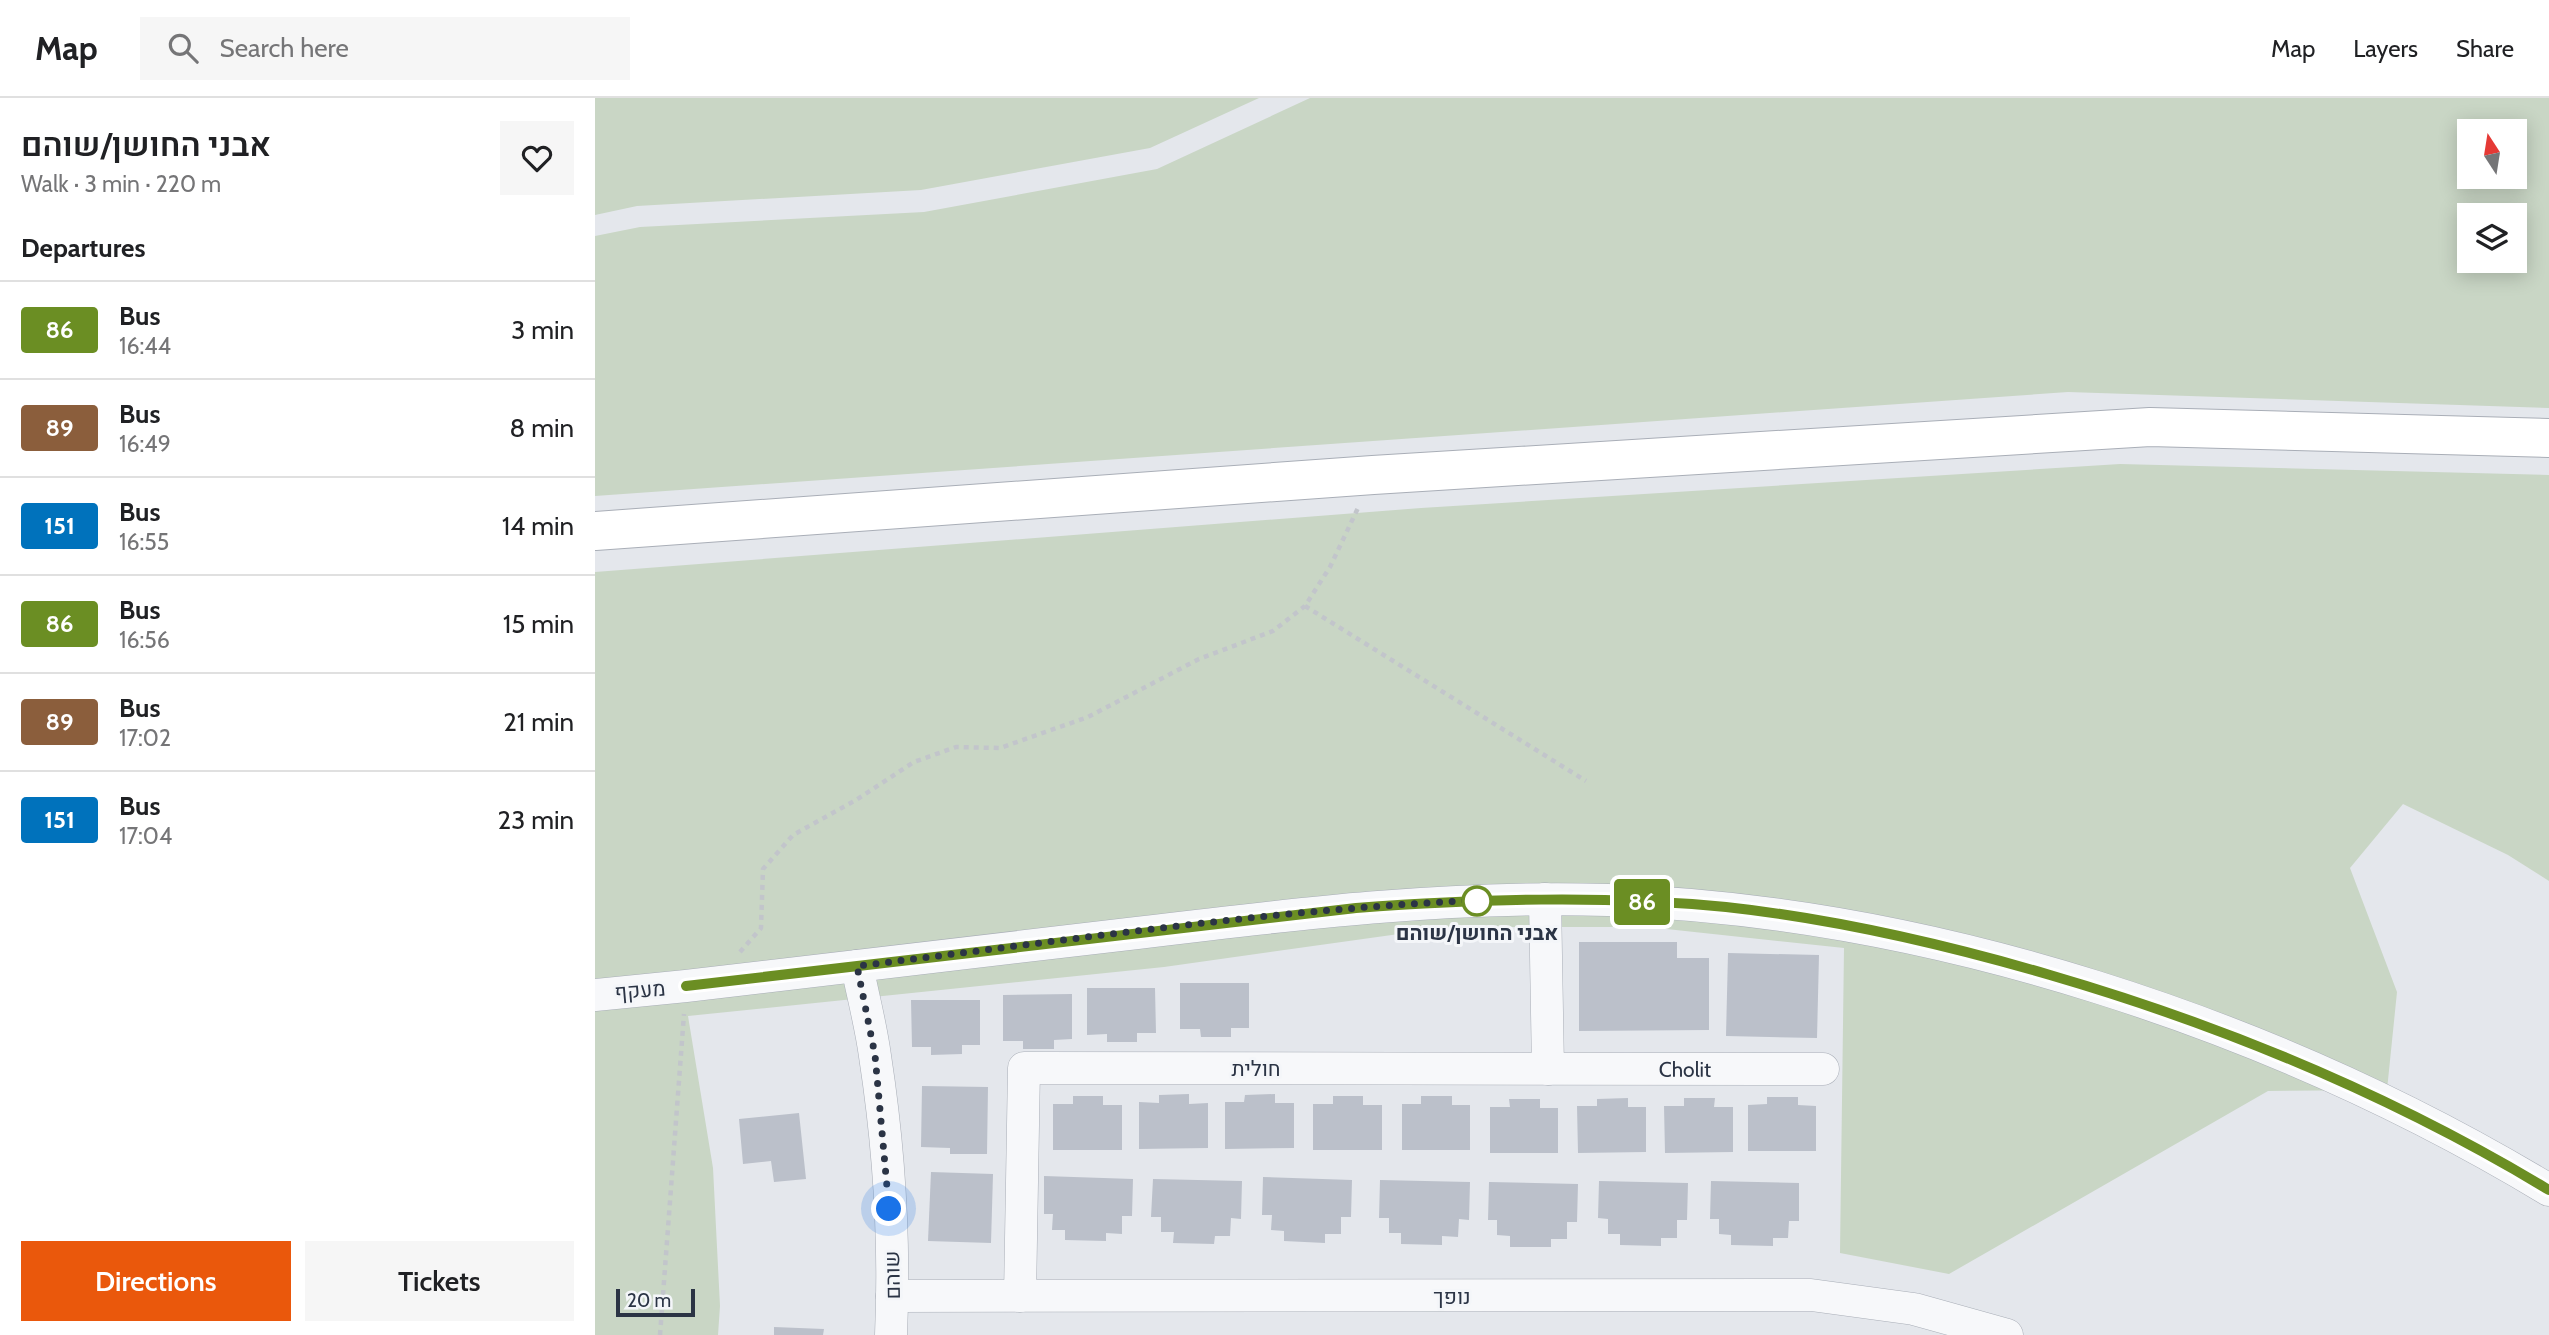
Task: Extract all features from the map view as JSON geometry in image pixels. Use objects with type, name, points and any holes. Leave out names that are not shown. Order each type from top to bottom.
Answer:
[{"type":"main road","points":[[595,531],[1373,475],[2150,427],[2549,438]]},
{"type":"street","name":"מעקף","points":[[595,995],[1304,913],[1420,903],[1545,899],[1665,903],[1783,914],[1899,934],[2002,960],[2182,1017],[2309,1067],[2410,1114],[2549,1190]]},
{"type":"street","points":[[1545,899],[1548,1069]]},
{"type":"street","name":"שוהם","points":[[857,966],[875,1055],[885,1144],[891,1231],[891,1335]]},
{"type":"street","name":"חולית","points":[[1020,1296],[1024,1068],[1548,1069]]},
{"type":"street","name":"Cholit","points":[[1548,1069],[1823,1069]]},
{"type":"street","name":"נופך","points":[[892,1296],[1811,1295],[1914,1309],[2007,1335]]},
{"type":"path","points":[[737,956],[761,928],[763,869],[793,835],[856,800],[914,762],[956,747],[1000,748],[1088,717],[1199,659],[1273,631],[1305,606],[1344,541],[1373,475]]},
{"type":"path","points":[[1305,606],[1586,781]]},
{"type":"path","points":[[660,1335],[686,986]]},
{"type":"green space","points":[[595,98],[1259,98],[1150,148],[921,190],[637,206],[595,215]]},
{"type":"green space","points":[[1310,98],[2549,98],[2549,408],[2068,392],[595,496],[595,236],[640,227],[924,212],[1157,169]]},
{"type":"green space","points":[[2120,464],[2549,475],[2549,881],[2508,855],[2403,804],[2350,868],[2397,992],[2387,1090],[2268,1091],[1949,1274],[1840,1253],[1844,948],[1648,927],[1449,927],[1164,967],[688,1016],[713,1168],[720,1306],[718,1335],[595,1335],[595,572],[1421,508]]},
{"type":"building","points":[[1579,942],[1677,942],[1677,958],[1709,958],[1709,1030],[1579,1031]]},
{"type":"building","points":[[1728,953],[1819,955],[1817,1038],[1726,1036]]},
{"type":"building","points":[[1180,983],[1249,983],[1249,1028],[1231,1028],[1231,1037],[1201,1037],[1200,1029],[1180,1029]]},
{"type":"building","points":[[1087,988],[1155,988],[1156,1033],[1137,1033],[1137,1042],[1107,1042],[1107,1034],[1087,1035]]},
{"type":"building","points":[[1072,994],[1072,1039],[1054,1040],[1054,1049],[1023,1049],[1023,1041],[1003,1041],[1003,995]]},
{"type":"building","points":[[911,1000],[980,1000],[980,1045],[962,1045],[962,1054],[931,1055],[931,1047],[912,1047]]},
{"type":"building","points":[[922,1086],[988,1087],[987,1154],[950,1154],[950,1148],[921,1147]]},
{"type":"building","points":[[1189,1094],[1189,1104],[1208,1103],[1208,1148],[1139,1149],[1139,1102],[1159,1103],[1159,1095]]},
{"type":"building","points":[[1275,1094],[1275,1103],[1294,1103],[1294,1148],[1225,1149],[1225,1102],[1244,1102],[1245,1095]]},
{"type":"building","points":[[1073,1096],[1103,1096],[1103,1105],[1122,1105],[1122,1150],[1053,1150],[1053,1104],[1073,1104]]},
{"type":"building","points":[[1333,1096],[1363,1096],[1363,1105],[1382,1105],[1382,1150],[1313,1150],[1313,1104],[1333,1104]]},
{"type":"building","points":[[1421,1096],[1452,1096],[1452,1105],[1470,1105],[1470,1150],[1402,1150],[1402,1104],[1421,1104]]},
{"type":"building","points":[[1767,1097],[1798,1097],[1798,1105],[1816,1106],[1816,1151],[1748,1151],[1748,1105],[1767,1104]]},
{"type":"building","points":[[1628,1098],[1628,1107],[1646,1107],[1646,1152],[1578,1153],[1577,1106],[1597,1106],[1597,1099]]},
{"type":"building","points":[[1684,1098],[1715,1098],[1714,1107],[1733,1107],[1733,1152],[1665,1153],[1664,1106],[1684,1106]]},
{"type":"building","points":[[1509,1099],[1540,1099],[1540,1108],[1558,1108],[1558,1153],[1490,1153],[1490,1107],[1510,1107]]},
{"type":"building","points":[[799,1113],[806,1179],[774,1182],[771,1161],[743,1164],[739,1119]]},
{"type":"building","points":[[931,1172],[993,1174],[991,1243],[928,1241]]},
{"type":"building","points":[[1044,1176],[1133,1179],[1132,1216],[1122,1216],[1122,1234],[1106,1233],[1106,1241],[1065,1240],[1065,1230],[1052,1230],[1053,1214],[1044,1214]]},
{"type":"building","points":[[1263,1177],[1352,1180],[1351,1217],[1341,1217],[1341,1234],[1325,1234],[1325,1243],[1284,1241],[1284,1231],[1271,1230],[1272,1215],[1262,1215]]},
{"type":"building","points":[[1153,1179],[1242,1181],[1241,1219],[1231,1218],[1230,1236],[1215,1236],[1214,1244],[1173,1243],[1174,1232],[1161,1232],[1161,1217],[1151,1217]]},
{"type":"building","points":[[1380,1180],[1470,1182],[1469,1220],[1459,1219],[1458,1237],[1442,1236],[1442,1245],[1401,1244],[1401,1233],[1389,1233],[1389,1218],[1379,1218]]},
{"type":"building","points":[[1599,1181],[1688,1183],[1687,1220],[1677,1220],[1677,1238],[1661,1238],[1661,1246],[1620,1245],[1620,1234],[1608,1234],[1608,1219],[1598,1218]]},
{"type":"building","points":[[1711,1181],[1799,1183],[1799,1221],[1789,1221],[1788,1238],[1773,1238],[1773,1246],[1731,1245],[1731,1235],[1719,1234],[1719,1219],[1710,1219]]},
{"type":"building","points":[[1489,1182],[1578,1184],[1577,1222],[1567,1222],[1567,1239],[1551,1239],[1551,1247],[1510,1247],[1510,1236],[1497,1235],[1497,1220],[1488,1220]]},
{"type":"building","points":[[774,1327],[824,1329],[823,1335],[774,1335]]},
{"type":"bus line","name":"86","points":[[686,986],[1264,917],[1420,903],[1545,899],[1725,907],[1899,934],[2002,960],[2207,1026],[2309,1067],[2410,1114],[2549,1190]]},
{"type":"place","name":"אבני החושן/שוהם","points":[[1477,901]]},
{"type":"route","points":[[889,1209],[875,1055],[857,966],[1291,914],[1483,900],[1477,901]]}]
